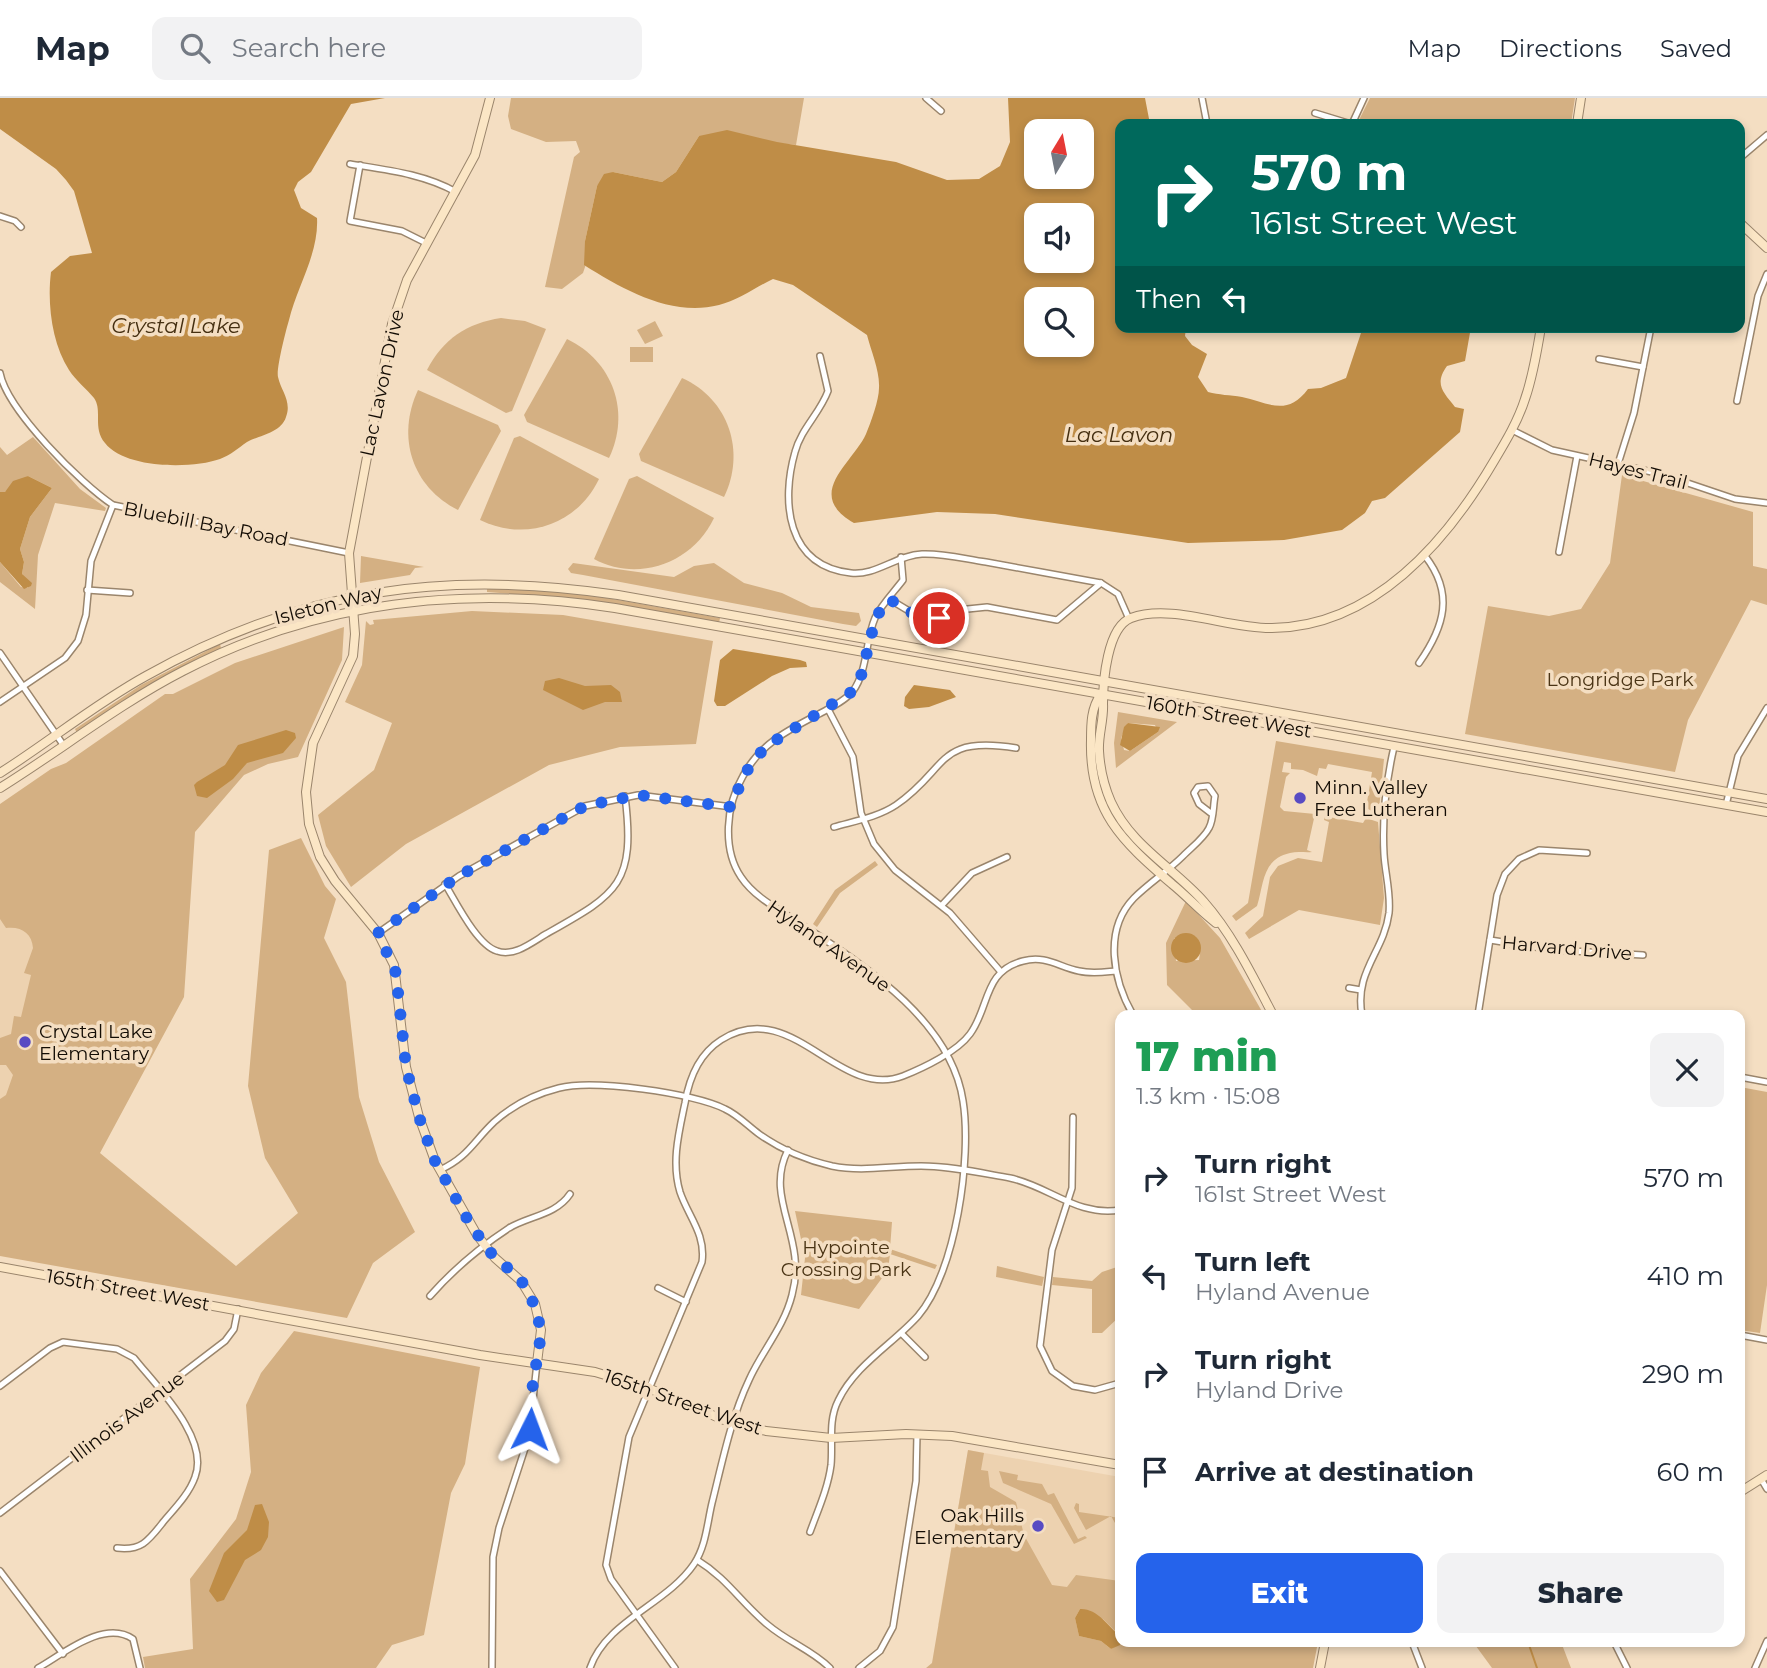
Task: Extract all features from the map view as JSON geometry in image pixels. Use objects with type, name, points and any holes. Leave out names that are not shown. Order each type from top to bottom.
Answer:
[{"type":"street","name":"Lac Lavon Drive","points":[[490,98],[481,140],[456,192],[407,279],[392,324],[349,553],[353,656],[311,750],[305,787],[307,813],[315,843],[331,875],[378,933],[396,973],[401,1033],[410,1082],[423,1130],[440,1170],[458,1206],[485,1245],[521,1280],[535,1304],[541,1330],[537,1363]]},
{"type":"street","points":[[926,98],[941,111]]},
{"type":"street","points":[[1202,98],[1206,119]]},
{"type":"street","points":[[1354,119],[1364,98]]},
{"type":"street","points":[[1578,119],[1581,98]]},
{"type":"street","points":[[1315,113],[1335,119]]},
{"type":"street","points":[[1745,154],[1767,135]]},
{"type":"street","points":[[350,164],[425,179],[456,192]]},
{"type":"street","points":[[360,165],[350,221],[402,231],[426,243]]},
{"type":"street","points":[[0,216],[15,221],[21,227]]},
{"type":"street","points":[[1745,228],[1767,248]]},
{"type":"street","points":[[1737,401],[1758,296],[1767,274]]},
{"type":"street","points":[[1220,926],[1161,876],[1118,834],[1109,821],[1097,790],[1091,735],[1094,704],[1101,694],[1113,638],[1129,619],[1161,612],[1244,628],[1302,625],[1332,616],[1363,601],[1424,556],[1471,501],[1512,430],[1529,386],[1540,333]]},
{"type":"street","points":[[1618,464],[1634,413],[1650,333]]},
{"type":"street","points":[[820,356],[828,391],[795,452],[788,500],[791,527],[796,538],[811,555],[841,571],[864,572],[901,557],[940,554],[1101,583],[1118,594],[1129,619]]},
{"type":"street","points":[[1599,359],[1643,367]]},
{"type":"street","name":"Bluebill Bay Road","points":[[0,376],[5,392],[17,409],[80,479],[113,505],[349,553]]},
{"type":"street","name":"Hayes Trail","points":[[1512,430],[1552,450],[1661,474],[1735,499],[1767,503]]},
{"type":"street","points":[[1559,552],[1577,456]]},
{"type":"street","points":[[0,702],[65,658],[74,647],[84,623],[93,554],[113,505]]},
{"type":"street","points":[[1419,663],[1436,638],[1444,596],[1438,573],[1424,556]]},
{"type":"street","name":"Hyland Avenue","points":[[810,1532],[828,1484],[833,1415],[846,1386],[922,1311],[941,1279],[949,1255],[964,1171],[964,1101],[958,1081],[944,1053],[924,1023],[882,980],[748,886],[730,853],[732,807],[743,776],[765,747],[786,731],[828,709],[853,691],[861,676],[876,617],[903,580],[901,557]]},
{"type":"street","name":"Isleton Way","points":[[0,773],[133,684],[213,641],[269,619],[434,585],[520,583],[575,589],[695,609]]},
{"type":"street","points":[[889,599],[922,616],[939,618],[958,610],[987,607],[1057,620],[1101,583]]},
{"type":"street","points":[[87,590],[130,593]]},
{"type":"street","name":"Isleton Way","points":[[0,788],[184,670],[352,603],[503,596],[589,604],[691,622]]},
{"type":"street","name":"160th Street West","points":[[695,609],[1767,799]]},
{"type":"street","name":"160th Street West","points":[[691,622],[1767,812]]},
{"type":"street","points":[[0,653],[64,746]]},
{"type":"street","points":[[1101,694],[1104,705],[1098,748],[1107,791],[1132,834],[1206,905],[1270,1010]]},
{"type":"street","points":[[1726,805],[1738,756],[1767,708]]},
{"type":"street","points":[[828,709],[853,757],[862,819],[889,864],[942,905],[1001,972]]},
{"type":"street","points":[[834,827],[898,804],[949,755],[978,745],[1016,748]]},
{"type":"street","points":[[1362,1010],[1361,990],[1366,969],[1383,936],[1389,911],[1383,836],[1385,797],[1394,747]]},
{"type":"street","points":[[1131,1010],[1116,971],[1114,946],[1120,920],[1135,897],[1170,869],[1207,831],[1212,814],[1213,790],[1208,786],[1198,787],[1194,793],[1196,800],[1212,814]]},
{"type":"street","points":[[378,933],[445,884],[569,813],[593,803],[625,796],[661,796],[732,807]]},
{"type":"street","points":[[445,884],[487,947],[504,953],[520,949],[599,904],[614,890],[622,871],[626,846],[625,796]]},
{"type":"street","points":[[1479,1010],[1498,889],[1511,866],[1539,850],[1587,853]]},
{"type":"street","points":[[942,905],[972,873],[1007,857]]},
{"type":"street","name":"Harvard Drive","points":[[1490,940],[1554,950],[1643,955]]},
{"type":"street","points":[[675,1668],[611,1579],[606,1565],[625,1453],[648,1388],[698,1276],[703,1255],[701,1237],[682,1197],[676,1175],[676,1150],[692,1074],[714,1045],[734,1033],[756,1028],[783,1033],[858,1074],[875,1079],[903,1076],[958,1046],[972,1031],[987,991],[1001,972],[1021,962],[1038,959],[1055,961],[1081,972],[1116,971]]},
{"type":"street","points":[[1349,988],[1361,990]]},
{"type":"street","points":[[1745,1078],[1767,1082]]},
{"type":"street","points":[[440,1170],[465,1156],[509,1110],[552,1090],[593,1084],[685,1098],[726,1109],[788,1150],[817,1162],[848,1168],[921,1166],[964,1171],[1022,1182],[1068,1203],[1098,1211],[1115,1210]]},
{"type":"street","points":[[1073,1117],[1073,1179],[1052,1250],[1040,1327],[1041,1352],[1056,1375],[1073,1386],[1095,1390],[1115,1384]]},
{"type":"street","points":[[590,1668],[602,1644],[683,1579],[696,1560],[748,1381],[783,1320],[794,1289],[795,1247],[778,1186],[780,1167],[788,1150]]},
{"type":"street","points":[[430,1296],[485,1245],[519,1223],[555,1209],[570,1194]]},
{"type":"street","name":"165th Street West","points":[[0,1267],[421,1345],[609,1375],[735,1423],[785,1434],[831,1438],[917,1434],[970,1438],[1115,1464]]},
{"type":"street","points":[[659,1288],[686,1301]]},
{"type":"street","name":"Illinois Avenue","points":[[0,1513],[228,1339],[236,1325],[238,1310]]},
{"type":"street","points":[[901,1333],[925,1357]]},
{"type":"street","points":[[1745,1336],[1767,1340]]},
{"type":"street","points":[[0,1386],[50,1348],[69,1342],[126,1353],[160,1391],[194,1438],[198,1454],[197,1473],[189,1490],[146,1544],[132,1550],[117,1548]]},
{"type":"street","points":[[492,1668],[493,1557],[529,1436],[537,1363]]},
{"type":"street","points":[[859,1668],[880,1651],[893,1627],[916,1481],[917,1434]]},
{"type":"street","points":[[1745,1489],[1764,1477],[1767,1489]]},
{"type":"street","points":[[696,1560],[728,1581],[768,1625],[814,1654],[830,1668]]},
{"type":"street","points":[[0,1571],[62,1654]]},
{"type":"street","points":[[38,1668],[89,1638],[122,1634],[133,1639],[137,1646],[140,1668]]},
{"type":"street","points":[[1755,1668],[1767,1641]]},
{"type":"street","points":[[1320,1668],[1324,1647]]},
{"type":"street","points":[[1414,1647],[1422,1668]]},
{"type":"street","points":[[1619,1647],[1627,1668]]},
{"type":"shaded area","name":"Crystal Lake Elementary","points":[[0,882],[101,900],[0,1184]]},
{"type":"shaded area","name":"Oak Hills Elementary","points":[[968,1450],[1115,1476],[1115,1646],[938,1625]]},
{"type":"shaded area","name":"Oak Hills Elementary","points":[[1125,1647],[1306,1647],[1303,1668]]},
{"type":"green space","points":[[511,98],[804,98],[796,145],[699,136],[676,172],[662,182],[613,172],[597,186],[585,241],[587,261],[583,273],[562,289],[545,287],[574,157],[580,152],[576,141],[546,142],[511,129],[508,116]]},
{"type":"green space","points":[[1370,98],[1575,98],[1572,119],[1360,119]]},
{"type":"green space","points":[[501,318],[525,321],[546,329],[512,411],[506,413],[427,370],[448,341],[457,334],[477,324]]},
{"type":"green space","points":[[655,321],[663,336],[645,344],[637,330]]},
{"type":"green space","points":[[567,339],[596,360],[614,390],[618,423],[609,458],[527,422],[524,415]]},
{"type":"green space","points":[[630,347],[653,347],[653,362],[630,362]]},
{"type":"green space","points":[[682,378],[711,399],[729,428],[733,462],[724,497],[641,461],[639,454]]},
{"type":"green space","points":[[418,390],[498,425],[501,431],[458,510],[429,488],[412,459],[408,425]]},
{"type":"green space","points":[[520,436],[599,479],[589,495],[564,518],[532,529],[514,529],[480,520],[514,438]]},
{"type":"green space","points":[[33,437],[80,489],[106,508],[105,511],[55,503],[38,555],[35,609],[0,582],[0,562],[21,587],[28,588],[22,574],[24,562],[20,549],[30,517],[52,488],[28,476],[5,492],[0,492],[0,447],[7,455]]},
{"type":"green space","name":"Longridge Park","points":[[1622,475],[1753,512],[1753,566],[1767,569],[1767,605],[1751,600],[1688,720],[1675,772],[1465,734],[1488,606],[1549,616],[1581,609],[1610,563]]},
{"type":"green space","points":[[637,476],[714,518],[693,547],[663,564],[628,569],[611,566],[594,559],[629,479]]},
{"type":"green space","points":[[361,556],[424,567],[415,568],[410,575],[360,583]]},
{"type":"green space","points":[[573,563],[674,577],[694,566],[714,563],[744,583],[782,593],[811,607],[859,613],[861,621],[856,626],[843,624],[571,573],[568,569]]},
{"type":"green space","points":[[487,587],[573,592],[720,618],[719,623],[589,600],[487,592]]},
{"type":"green space","points":[[472,611],[563,615],[713,641],[696,744],[620,747],[549,765],[406,844],[351,887],[326,846],[318,815],[374,770],[392,723],[345,702],[362,665],[366,621],[370,625],[374,624],[373,620]]},
{"type":"green space","points":[[344,627],[342,660],[298,757],[268,764],[244,775],[195,832],[184,997],[100,1153],[236,1266],[298,1213],[265,1158],[248,1086],[269,850],[301,838],[325,886],[336,899],[324,938],[346,982],[359,1097],[379,1162],[415,1232],[373,1263],[347,1318],[0,1256],[0,1099],[6,1095],[13,1075],[6,1065],[0,1065],[0,1038],[11,1034],[14,1016],[21,1017],[31,975],[24,973],[33,948],[25,932],[6,928],[0,919],[0,804],[51,769],[66,763],[165,694],[173,694],[235,663]]},
{"type":"green space","points":[[220,644],[221,648],[166,676],[77,733],[75,729],[141,685]]},
{"type":"green space","points":[[1118,712],[1177,722],[1116,768],[1114,743]],"holes":[[[1128,723],[1155,725],[1158,732],[1130,751],[1124,750],[1121,738]]]},
{"type":"green space","points":[[1276,741],[1384,759],[1379,809],[1374,812],[1366,808],[1372,772],[1328,764],[1326,769],[1319,768],[1317,776],[1303,770],[1291,769],[1291,763],[1284,762],[1282,772],[1290,773],[1286,777],[1280,807],[1284,811],[1315,814],[1307,850],[1312,852],[1290,853],[1274,861],[1266,874],[1257,906],[1236,921],[1232,916],[1248,903]]},
{"type":"green space","points":[[1326,812],[1329,812],[1329,817],[1363,823],[1366,818],[1378,822],[1384,898],[1380,925],[1299,910],[1249,939],[1245,933],[1263,916],[1270,877],[1278,866],[1298,858],[1322,862],[1329,822],[1324,820]]},
{"type":"green space","points":[[875,861],[878,865],[840,893],[817,927],[813,924],[835,890]]},
{"type":"green space","points":[[1186,901],[1220,938],[1261,1010],[1192,1010],[1167,985],[1166,943]],"holes":[[[1174,938],[1200,953],[1199,960],[1176,961]]]},
{"type":"green space","points":[[1745,1088],[1767,1092],[1767,1285],[1760,1333],[1745,1331]]},
{"type":"green space","name":"Hypointe Crossing Park","points":[[795,1211],[892,1222],[890,1249],[937,1265],[935,1269],[890,1254],[888,1270],[859,1309],[801,1295],[805,1258]]},
{"type":"green space","points":[[997,1266],[1044,1277],[1042,1286],[996,1277]]},
{"type":"green space","points":[[1115,1268],[1115,1321],[1102,1333],[1092,1333],[1092,1289],[1052,1285],[1053,1277],[1092,1281],[1102,1272]]},
{"type":"green space","points":[[294,1331],[480,1367],[465,1464],[451,1493],[424,1635],[392,1645],[376,1668],[145,1668],[143,1657],[193,1649],[190,1579],[236,1519],[251,1472],[246,1405],[261,1373]]},
{"type":"green space","points":[[968,1450],[984,1453],[981,1470],[988,1471],[990,1487],[1016,1502],[1024,1535],[1052,1585],[1067,1587],[1076,1575],[1115,1580],[1115,1631],[1103,1619],[1080,1609],[1075,1618],[1079,1636],[1101,1641],[1111,1649],[1115,1646],[1317,1647],[1313,1668],[926,1668],[932,1663]]},
{"type":"green space","points":[[999,1471],[1018,1475],[1017,1480],[1042,1484],[1048,1495],[1054,1493],[1078,1539],[1085,1536],[1087,1538],[1074,1544],[1051,1504],[1003,1483]]},
{"type":"green space","points":[[1076,1503],[1079,1504],[1079,1512],[1110,1517],[1086,1530],[1074,1508]]},
{"type":"green space","points":[[1477,1647],[1563,1647],[1571,1668],[1492,1668]]},
{"type":"water","name":"Crystal Lake","points":[[0,98],[385,98],[351,104],[311,172],[298,182],[294,190],[301,208],[317,218],[317,231],[280,358],[278,377],[288,411],[280,427],[247,442],[224,457],[193,464],[143,462],[115,452],[105,443],[99,431],[97,403],[63,359],[50,310],[51,272],[70,256],[92,253],[74,191],[56,169],[0,129]]},
{"type":"water","name":"Lac Lavon","points":[[1008,98],[1145,98],[1149,119],[1115,119],[1115,333],[1185,333],[1192,345],[1207,354],[1198,377],[1208,392],[1277,406],[1293,403],[1308,389],[1321,388],[1346,378],[1361,333],[1470,333],[1465,361],[1447,366],[1441,378],[1447,397],[1455,407],[1464,409],[1460,432],[1385,498],[1372,501],[1365,513],[1342,530],[1284,540],[1188,543],[995,514],[937,512],[854,523],[839,512],[833,501],[832,490],[836,478],[866,434],[878,399],[878,375],[867,335],[793,285],[773,279],[726,303],[701,308],[683,307],[632,292],[584,265],[585,241],[597,186],[604,174],[613,172],[662,182],[676,172],[699,136],[727,130],[777,142],[896,162],[947,180],[979,179],[1000,166],[1010,142]]},
{"type":"water","points":[[28,476],[52,488],[30,517],[20,549],[24,562],[22,574],[32,583],[24,589],[0,562],[0,492],[5,492],[13,481]]},
{"type":"water","points":[[733,649],[800,660],[806,662],[807,667],[790,668],[772,676],[725,706],[717,706],[714,701],[720,660]]},
{"type":"water","points":[[559,678],[585,686],[611,685],[620,692],[622,702],[605,702],[583,710],[543,690],[545,681]]},
{"type":"water","points":[[914,685],[950,690],[956,697],[929,707],[909,709],[904,706],[905,697]]},
{"type":"water","points":[[1128,723],[1160,727],[1158,732],[1130,751],[1120,745],[1124,727]]},
{"type":"water","points":[[286,730],[295,733],[296,738],[283,753],[247,763],[233,779],[207,798],[197,796],[194,785],[225,765],[238,745]]},
{"type":"water","points":[[1186,933],[1197,937],[1201,948],[1197,959],[1186,963],[1175,959],[1171,948],[1175,937]]},
{"type":"water","points":[[262,1504],[269,1522],[268,1537],[261,1550],[245,1560],[224,1600],[217,1602],[209,1591],[224,1553],[247,1530],[255,1505]]},
{"type":"water","points":[[1080,1609],[1086,1609],[1102,1618],[1115,1631],[1116,1647],[1111,1649],[1101,1641],[1079,1636],[1075,1618]]},
{"type":"waterway","points":[[1530,1647],[1537,1668]]},
{"type":"place","name":"Minn. Valley Free Lutheran","points":[[1300,798]]},
{"type":"place","name":"Crystal Lake Elementary","points":[[25,1042]]},
{"type":"place","name":"Oak Hills Elementary","points":[[1038,1526]]},
{"type":"route","points":[[530,1429],[532,1390],[541,1335],[537,1310],[521,1280],[491,1253],[470,1224],[435,1161],[419,1117],[406,1067],[396,973],[392,958],[378,933],[436,890],[585,806],[638,795],[732,807],[743,776],[765,747],[786,731],[828,709],[853,691],[861,676],[876,617],[889,599],[914,614],[939,618]]}]
